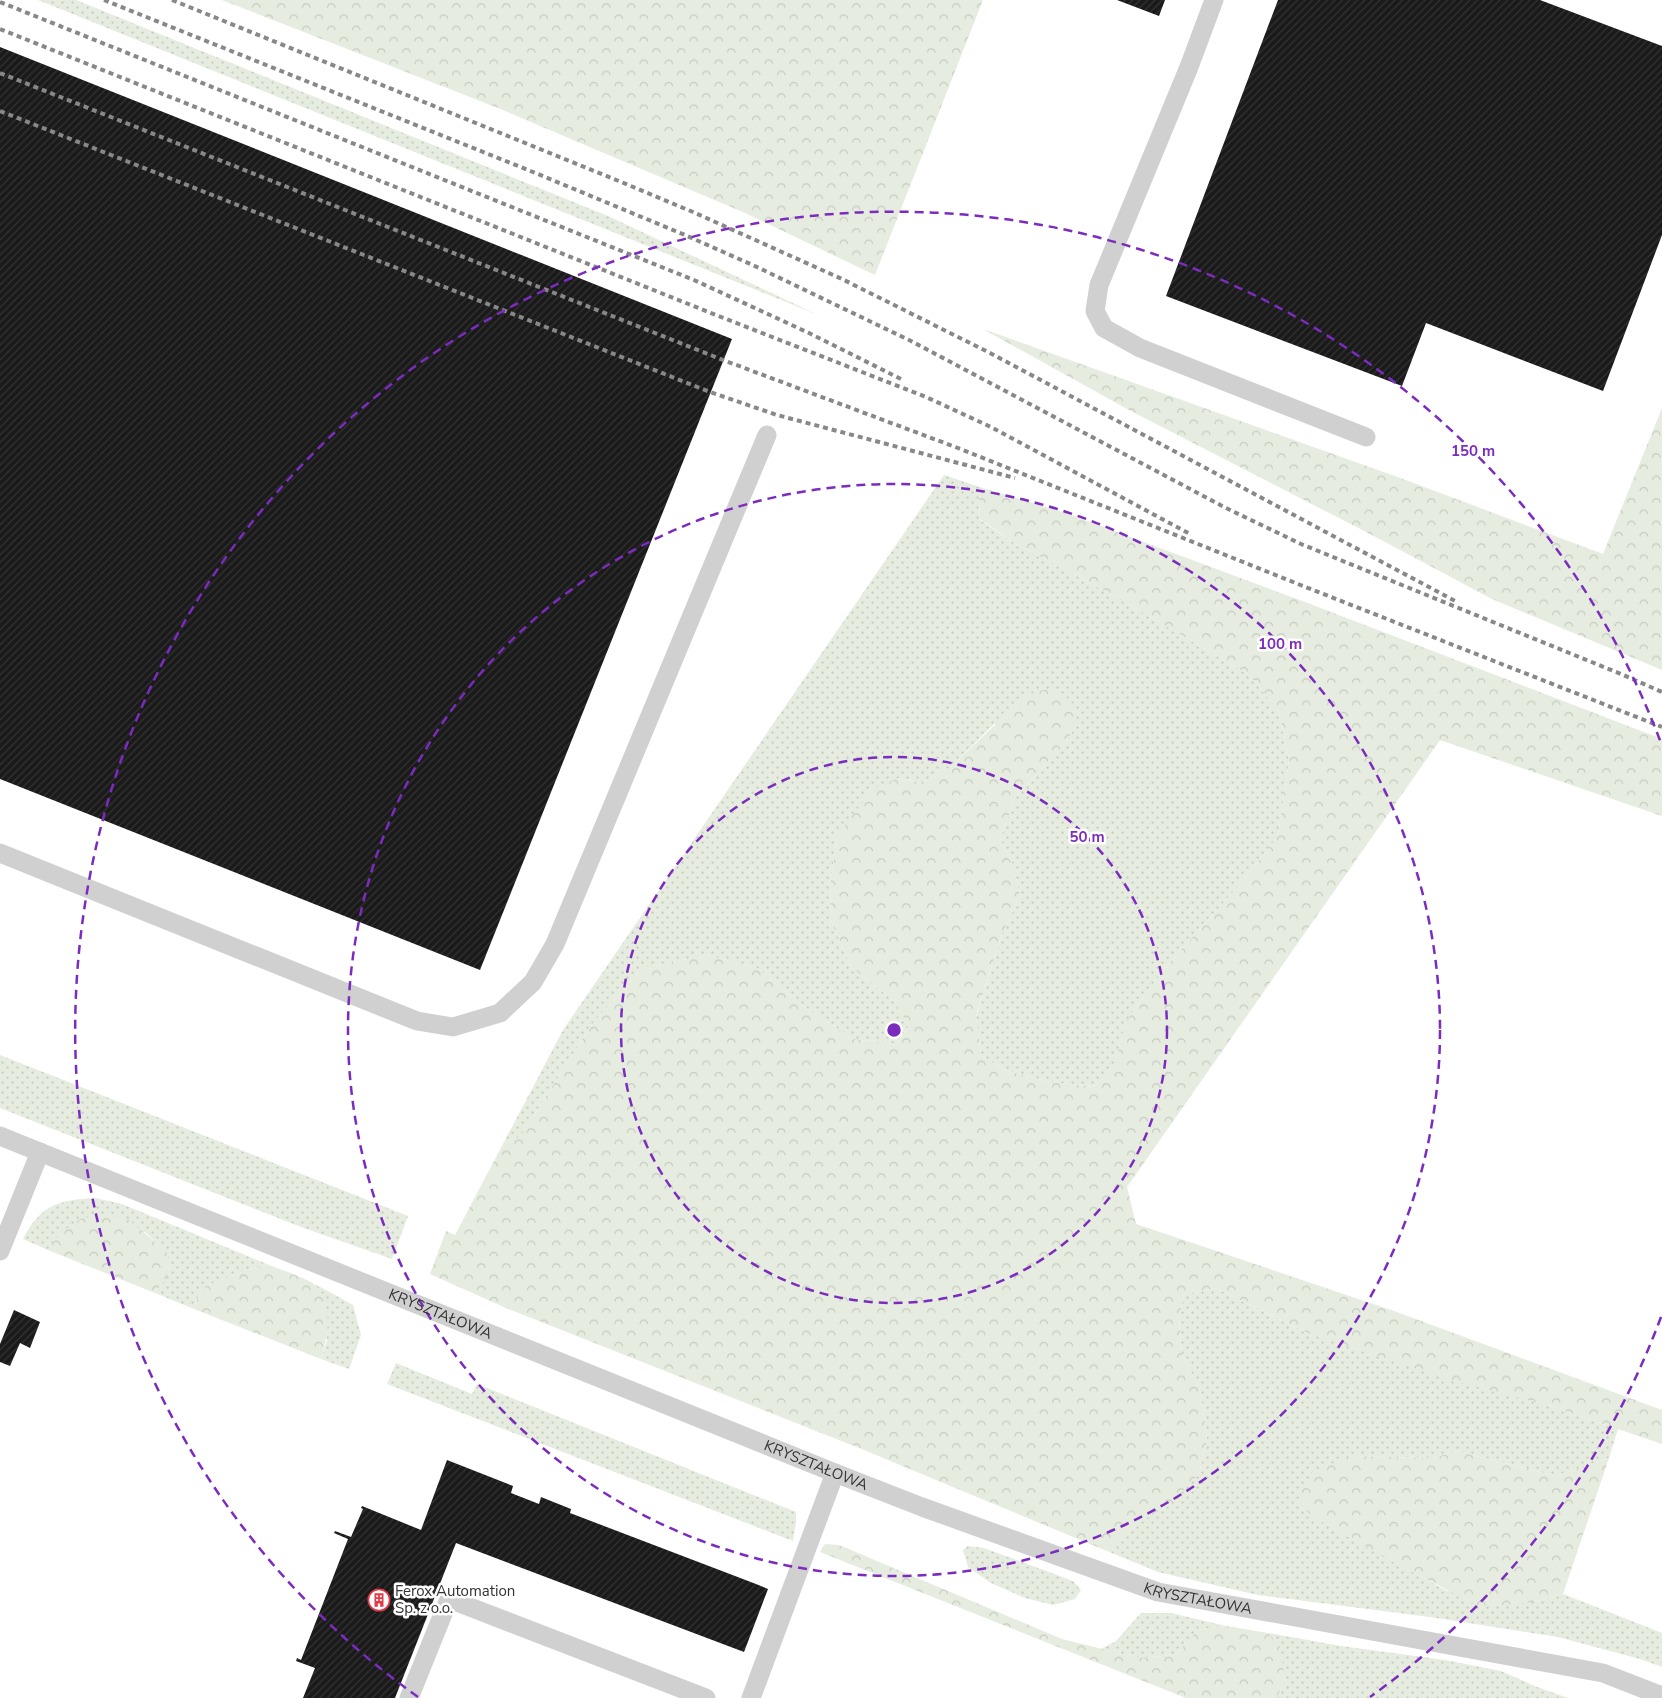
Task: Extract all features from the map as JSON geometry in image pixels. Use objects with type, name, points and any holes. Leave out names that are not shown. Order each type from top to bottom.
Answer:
[{"type":"lane","points":[[1214,0],[1189,67],[1099,285],[1095,311],[1104,328],[1140,348],[1366,437]]},
{"type":"lane","points":[[0,853],[417,1020],[453,1026],[500,1013],[533,982],[555,944],[767,435]]},
{"type":"lane","name":"KRYSZTAŁOWA","points":[[0,1136],[922,1507],[1158,1592],[1603,1673],[1662,1696]]},
{"type":"lane","points":[[0,1251],[40,1152]]},
{"type":"lane","points":[[751,1698],[836,1473]]},
{"type":"lane","points":[[409,1698],[449,1599],[706,1698]]},
{"type":"green space","points":[[38,0],[76,0],[608,216],[816,314]]},
{"type":"green space","points":[[222,0],[983,0],[875,275],[745,213],[498,108]]},
{"type":"green space","points":[[983,329],[1403,479],[1603,554],[1662,408],[1662,670],[1492,599],[1129,410]]},
{"type":"green space","points":[[944,475],[986,489],[979,499],[980,520],[1019,546],[1076,575],[1249,675],[1279,711],[1289,760],[1278,836],[1244,880],[1165,968],[1126,1021],[1113,1070],[1094,1087],[1050,1082],[1004,1070],[981,1055],[976,1017],[1002,934],[1020,896],[1013,865],[1000,839],[1016,796],[1059,751],[1072,732],[994,724],[951,767],[923,783],[898,778],[837,837],[831,879],[830,919],[852,968],[894,1001],[909,1026],[896,1044],[853,1039],[800,1004],[757,968],[707,955],[643,968],[593,1023],[520,1137],[504,1142],[563,1030]]},
{"type":"green space","points":[[986,489],[1066,513],[1662,739],[1662,816],[1440,740],[1127,1187],[1136,1224],[1394,1311],[1662,1410],[1662,1444],[1553,1407],[1451,1380],[1308,1333],[1216,1288],[1184,1294],[1179,1319],[1182,1354],[1201,1393],[1207,1440],[1199,1474],[1168,1506],[1132,1526],[1107,1551],[864,1450],[506,1308],[430,1274],[446,1231],[455,1235],[504,1142],[520,1137],[593,1023],[643,968],[707,955],[757,968],[800,1004],[853,1039],[896,1044],[909,1026],[894,1001],[852,968],[830,919],[831,879],[837,837],[871,790],[898,778],[923,783],[951,767],[1026,695],[1047,689],[1062,693],[1076,707],[1072,732],[1059,751],[1016,796],[1000,839],[1013,865],[1020,896],[1002,934],[976,1016],[981,1055],[1004,1070],[1050,1082],[1094,1087],[1113,1069],[1126,1021],[1165,968],[1244,880],[1278,836],[1289,760],[1279,711],[1249,675],[1076,575],[1019,546],[980,519],[979,499]]},
{"type":"green space","points":[[0,1055],[408,1216],[392,1259],[301,1227],[0,1108]]},
{"type":"green space","points":[[95,1198],[122,1204],[269,1265],[253,1268],[205,1286],[197,1299],[194,1309],[155,1293],[167,1274],[169,1260],[161,1247],[145,1232],[61,1233],[48,1250],[23,1239],[37,1219],[52,1206],[71,1200]]},
{"type":"green space","points":[[104,1214],[128,1219],[166,1251],[170,1263],[167,1277],[155,1293],[48,1250],[60,1233],[80,1219]]},
{"type":"green space","points":[[269,1265],[307,1280],[315,1285],[321,1293],[325,1301],[328,1320],[326,1340],[321,1359],[194,1309],[197,1299],[205,1286],[253,1268]]},
{"type":"green space","points":[[315,1284],[353,1305],[361,1335],[349,1369],[321,1359],[327,1340]]},
{"type":"green space","points":[[1216,1288],[1308,1333],[1553,1407],[1618,1429],[1609,1458],[1556,1476],[1457,1451],[1433,1458],[1352,1456],[1299,1506],[1317,1519],[1447,1591],[1534,1602],[1563,1594],[1662,1633],[1662,1667],[1640,1659],[1558,1637],[1430,1617],[1258,1595],[1158,1572],[1107,1551],[1131,1526],[1168,1506],[1199,1474],[1207,1440],[1201,1393],[1182,1354],[1179,1319],[1184,1294]]},
{"type":"green space","points":[[396,1363],[472,1394],[477,1384],[796,1512],[793,1541],[387,1384]]},
{"type":"green space","points":[[1457,1451],[1556,1476],[1609,1458],[1563,1594],[1534,1602],[1480,1607],[1387,1559],[1317,1519],[1299,1506],[1300,1493],[1313,1471],[1352,1456],[1433,1458]]},
{"type":"green space","points":[[825,1544],[839,1545],[1062,1639],[1139,1658],[1175,1655],[1198,1630],[1226,1626],[1268,1633],[1280,1646],[1285,1678],[1277,1698],[1186,1698],[820,1552]]},
{"type":"green space","points":[[968,1546],[984,1548],[1073,1581],[1081,1590],[1075,1599],[1053,1605],[1025,1598],[991,1583],[968,1567],[963,1550]]},
{"type":"green space","points":[[1141,1613],[1171,1613],[1226,1626],[1198,1630],[1175,1655],[1139,1658],[1101,1649],[1116,1641]]},
{"type":"green space","points":[[1268,1633],[1341,1646],[1445,1660],[1501,1671],[1568,1698],[1277,1698],[1285,1678]]},
{"type":"building","points":[[1117,0],[1165,0],[1159,16]]},
{"type":"building","points":[[1278,0],[1540,0],[1662,46],[1662,235],[1603,391],[1426,323],[1402,386],[1166,296]]},
{"type":"building","points":[[0,47],[732,339],[480,970],[0,779]]},
{"type":"building","points":[[14,1310],[40,1322],[30,1348],[20,1343],[10,1366],[0,1362],[0,1344]]},
{"type":"building","points":[[447,1460],[513,1486],[511,1493],[539,1504],[541,1497],[571,1509],[570,1513],[768,1589],[744,1652],[456,1543],[395,1698],[303,1698],[315,1668],[296,1661],[297,1658],[301,1660],[348,1539],[334,1533],[335,1531],[351,1537],[363,1509],[361,1508],[362,1506],[421,1530]]},
{"type":"railway","points":[[104,0],[685,235],[757,267],[911,341],[1226,508],[1301,544],[1662,692]]},
{"type":"railway","points":[[172,0],[614,179],[693,212],[842,279],[990,353],[1457,602]]},
{"type":"railway","points":[[0,2],[694,280],[809,333],[901,379]]},
{"type":"railway","points":[[0,29],[926,397],[991,427],[1190,534]]},
{"type":"railway","points":[[0,73],[723,360],[958,448],[1662,727]]},
{"type":"railway","points":[[0,111],[710,392],[777,415],[1015,478]]},
{"type":"place","name":"Ferox Automation Sp. z o.o.","points":[[379,1600]]}]
